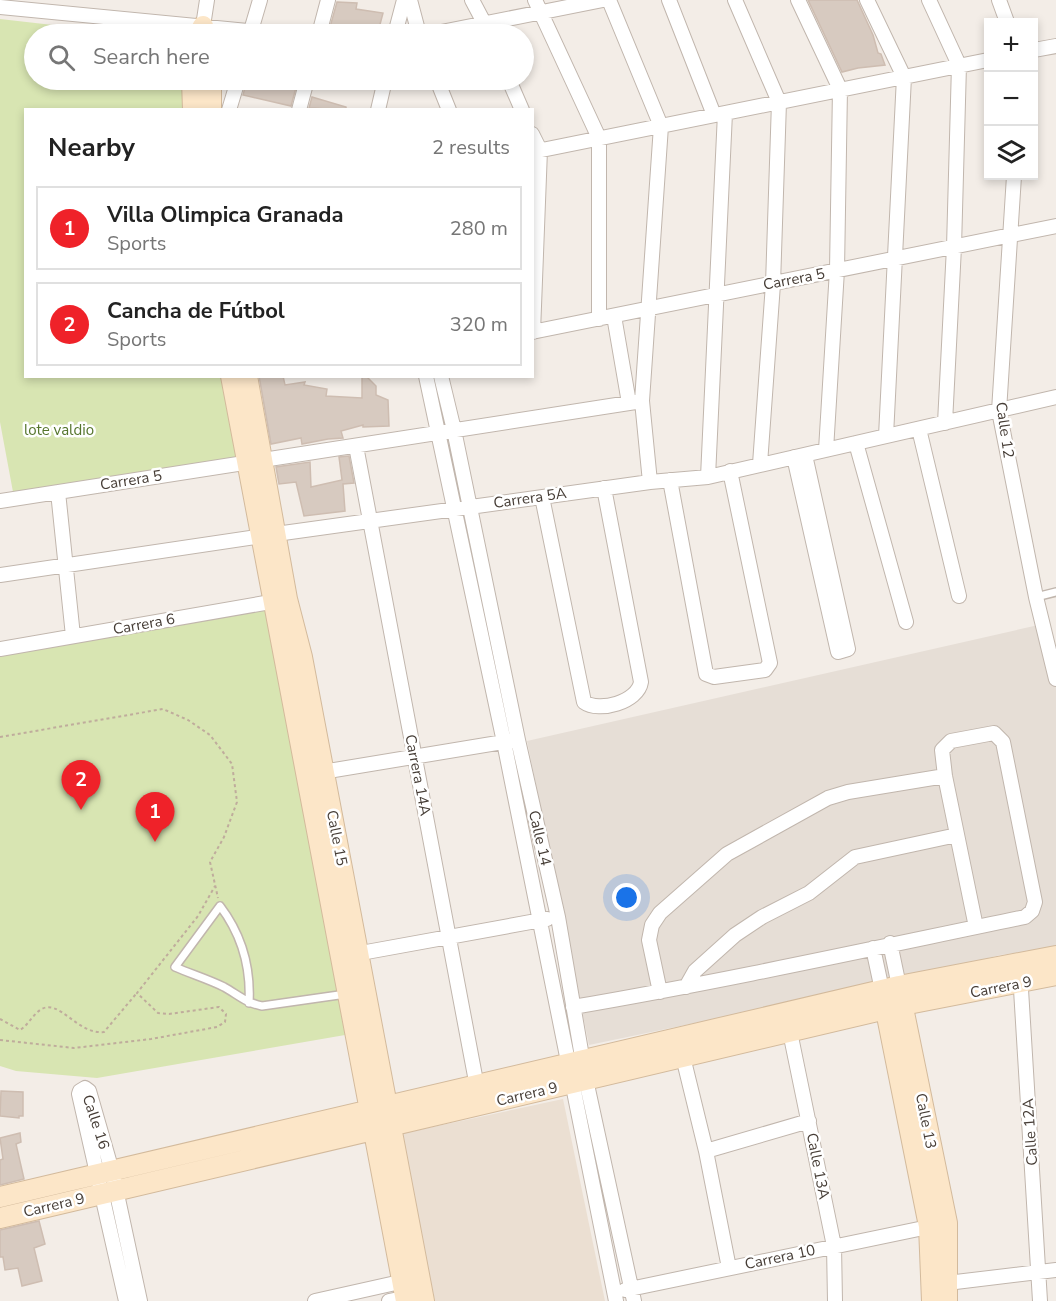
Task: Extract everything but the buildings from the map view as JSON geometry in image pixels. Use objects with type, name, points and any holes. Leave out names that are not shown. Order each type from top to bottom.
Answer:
[{"type":"street","points":[[204,24],[207,0]]},
{"type":"street","points":[[253,24],[260,0]]},
{"type":"street","points":[[322,24],[328,0]]},
{"type":"street","points":[[398,24],[404,0]]},
{"type":"street","points":[[410,0],[416,24]]},
{"type":"street","points":[[472,0],[484,24]]},
{"type":"street","points":[[498,24],[538,6],[603,0]]},
{"type":"street","points":[[609,0],[661,126],[647,309],[635,402]]},
{"type":"street","points":[[669,0],[720,114],[717,295],[708,477]]},
{"type":"street","points":[[735,0],[778,102],[773,284],[760,464]]},
{"type":"street","points":[[798,0],[840,89],[837,270],[826,450]]},
{"type":"street","points":[[867,0],[904,77],[886,436]]},
{"type":"street","points":[[928,0],[959,65],[954,247],[945,423]]},
{"type":"street","points":[[999,0],[1006,18]]},
{"type":"street","points":[[538,6],[599,138],[599,319]]},
{"type":"street","points":[[0,7],[138,24]]},
{"type":"street","points":[[1038,49],[1056,46]]},
{"type":"street","points":[[534,272],[536,151],[984,61]]},
{"type":"street","points":[[192,90],[193,108]]},
{"type":"street","points":[[211,108],[212,90]]},
{"type":"street","points":[[230,108],[235,90]]},
{"type":"street","points":[[300,108],[304,90]]},
{"type":"street","points":[[379,108],[383,90]]},
{"type":"street","points":[[441,90],[448,108]]},
{"type":"street","points":[[513,90],[521,108]]},
{"type":"street","name":"Calle 12","points":[[1014,180],[999,411],[1036,597],[1056,680]]},
{"type":"street","name":"Carrera 5","points":[[534,332],[1056,226]]},
{"type":"street","points":[[614,316],[635,402],[650,482]]},
{"type":"street","name":"Calle 15","points":[[232,378],[254,461],[316,773],[379,1108],[410,1293]]},
{"type":"street","name":"Calle 15","points":[[247,378],[254,461]]},
{"type":"street","name":"Calle 14","points":[[426,378],[504,742],[538,920],[632,1295]]},
{"type":"street","name":"Calle 14","points":[[441,378],[518,740],[558,916],[573,1006],[577,1072],[615,1296]]},
{"type":"street","name":"Carrera 5A","points":[[0,575],[604,488],[708,477],[1056,397]]},
{"type":"street","name":"Carrera 5","points":[[0,501],[635,402]]},
{"type":"street","points":[[919,429],[960,596]]},
{"type":"street","points":[[856,443],[906,622]]},
{"type":"street","name":"Carrera 14A","points":[[356,446],[481,1105]]},
{"type":"street","points":[[799,456],[848,649],[838,652],[799,456]]},
{"type":"street","points":[[670,480],[706,674],[714,677],[765,670],[770,663],[730,471]]},
{"type":"street","points":[[542,497],[584,702],[589,706],[604,705],[628,700],[640,688],[604,488]]},
{"type":"street","points":[[58,492],[73,636]]},
{"type":"street","name":"Carrera 6","points":[[0,649],[280,600]]},
{"type":"street","points":[[573,1006],[686,987],[1025,917],[1032,910],[1035,902],[1003,742],[994,733],[951,741],[942,750],[945,776],[976,927]]},
{"type":"street","points":[[316,773],[518,740]]},
{"type":"street","points":[[660,992],[649,940],[652,925],[660,913],[727,854],[828,798],[848,792],[945,776]]},
{"type":"street","points":[[686,987],[695,971],[735,935],[762,917],[808,893],[855,857],[957,835]]},
{"type":"street","points":[[350,955],[558,916]]},
{"type":"street","name":"Calle 13","points":[[890,944],[892,998],[938,1225],[939,1292]]},
{"type":"street","name":"Calle 13","points":[[873,948],[892,998]]},
{"type":"street","name":"Calle 15","points":[[350,955],[348,993],[379,1108]]},
{"type":"street","name":"Carrera 9","points":[[0,1218],[481,1105],[577,1072],[892,998],[1019,962],[1056,956]]},
{"type":"street","name":"Calle 12A","points":[[1019,962],[1040,1301]]},
{"type":"street","name":"Carrera 9","points":[[0,1197],[477,1085],[683,1057],[790,1032],[892,998],[1020,983],[1056,975]]},
{"type":"street","name":"Calle 13A","points":[[790,1032],[834,1246],[835,1301]]},
{"type":"street","points":[[683,1057],[706,1150],[729,1268]]},
{"type":"street","name":"Calle 16","points":[[105,1172],[79,1094],[80,1090],[87,1088],[89,1091],[109,1192],[126,1301]]},
{"type":"street","points":[[706,1150],[809,1121]]},
{"type":"street","name":"Calle 16","points":[[109,1192],[140,1301]]},
{"type":"street","name":"Carrera 10","points":[[615,1296],[632,1295],[729,1268],[938,1225]]},
{"type":"street","points":[[939,1292],[1056,1270]]},
{"type":"street","points":[[315,1301],[410,1293]]},
{"type":"lane","points":[[1036,597],[1056,592]]},
{"type":"lane","points":[[249,1003],[249,983],[243,948],[235,926],[220,906],[175,967],[222,986],[249,1003],[267,1007],[348,993]]},
{"type":"path","points":[[0,737],[163,709],[188,720],[210,735],[232,764],[237,802],[224,837],[210,862],[220,906]]},
{"type":"path","points":[[0,1019],[20,1030],[29,1024],[40,1010],[49,1007],[59,1010],[87,1030],[95,1033],[104,1032],[198,916],[215,886]]},
{"type":"path","points":[[0,1040],[74,1048],[151,1039],[218,1027],[225,1022],[226,1014],[219,1007],[169,1014],[158,1013],[137,993]]},
{"type":"shaded area","points":[[1043,624],[1056,682],[1056,947],[1000,955],[897,981],[589,1045],[527,741]]},
{"type":"shaded area","points":[[563,1099],[605,1301],[435,1301],[400,1134]]},
{"type":"green space","name":"lote valdio","points":[[0,19],[44,24],[24,24],[24,90],[187,90],[188,108],[24,108],[24,378],[226,378],[241,460],[13,492],[0,422]]},
{"type":"green space","points":[[269,610],[345,1035],[97,1078],[16,1071],[0,1066],[0,649],[171,620]]},
{"type":"place","name":"Cancha de Fútbol","points":[[81,810]]},
{"type":"place","name":"Villa Olimpica Granada","points":[[155,842]]}]
